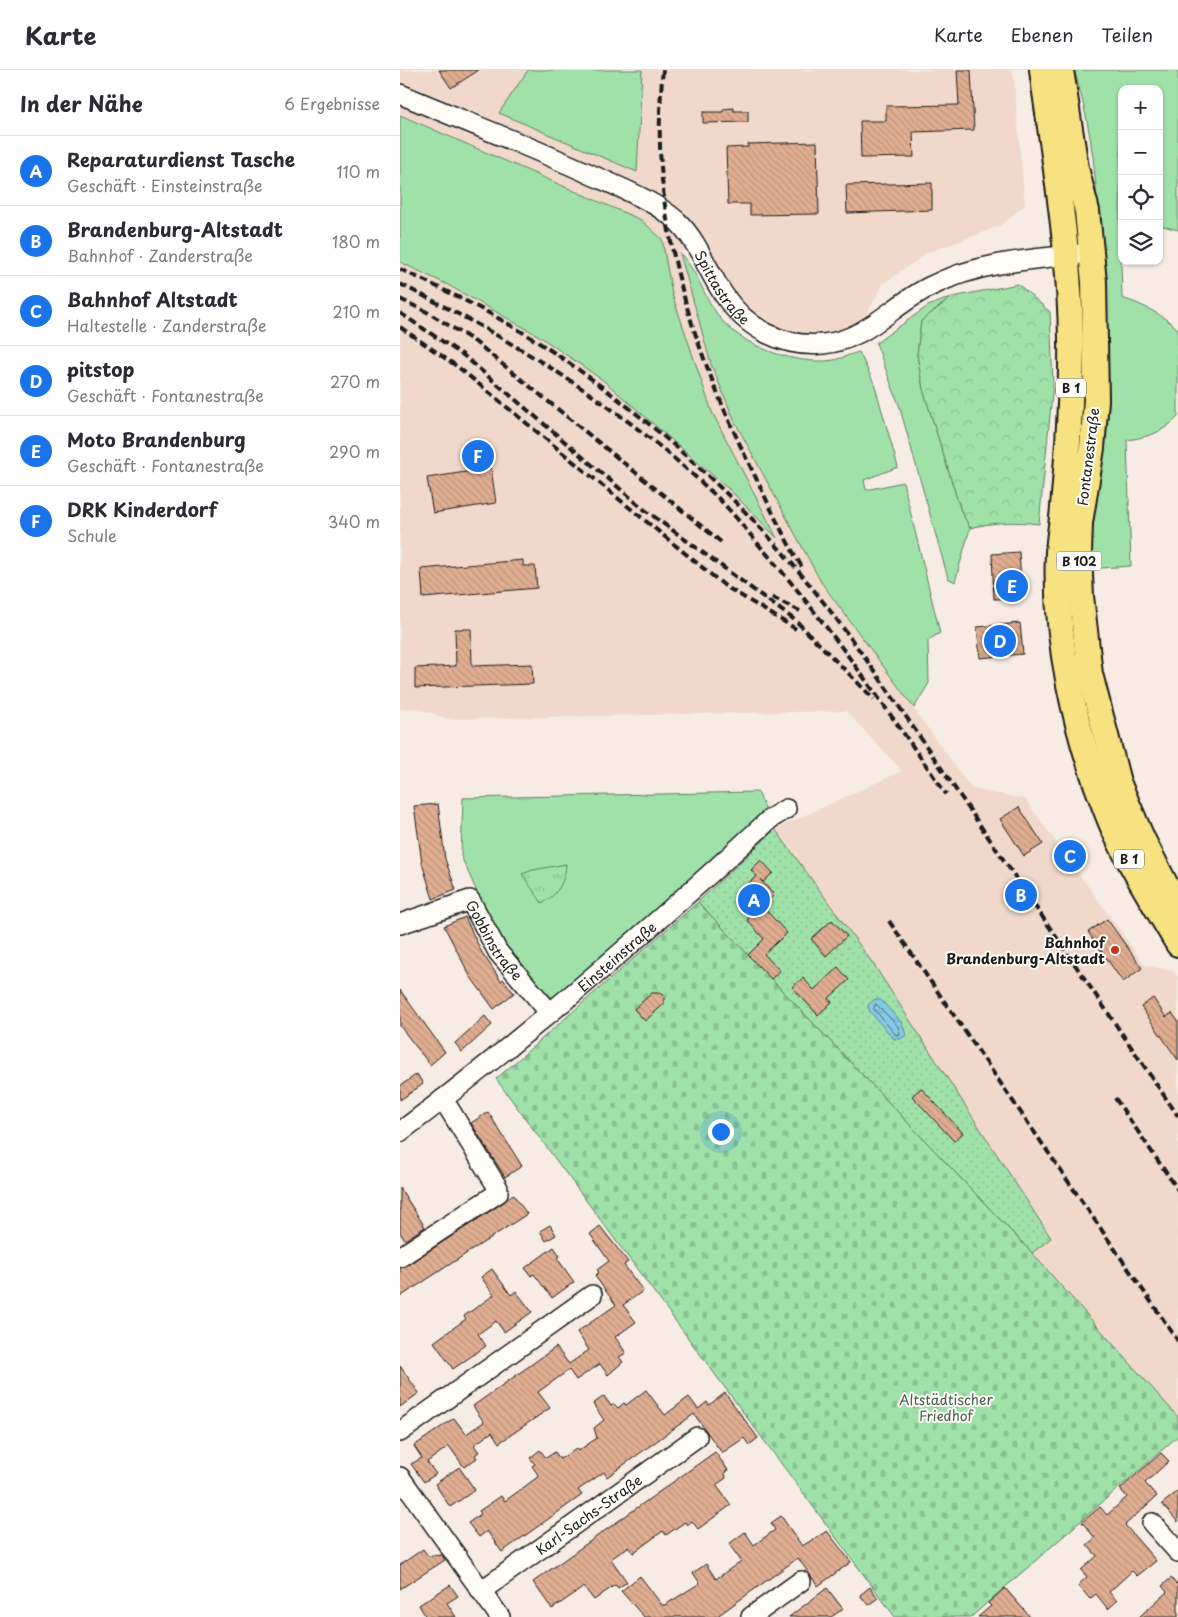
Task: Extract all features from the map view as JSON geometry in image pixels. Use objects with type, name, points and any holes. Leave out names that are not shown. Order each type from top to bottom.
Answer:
[{"type":"main road","name":"Fontanestraße","points":[[1042,70],[1066,256],[1070,313],[1071,403],[1058,552],[1060,636],[1074,704],[1091,767],[1108,814],[1135,873],[1178,944]]},
{"type":"main road","name":"Fontanestraße","points":[[1061,70],[1076,168],[1086,211],[1091,253],[1096,350],[1096,400],[1092,448],[1080,523],[1081,596],[1090,674],[1118,782],[1142,838],[1178,909]]},
{"type":"street","name":"Spittastraße","points":[[400,94],[570,165],[635,194],[666,212],[693,240],[723,295],[734,309],[750,324],[784,342],[818,344],[842,340],[869,328],[930,286],[963,273],[1002,263],[1091,253]]},
{"type":"street","name":"Einsteinstraße","points":[[400,1132],[443,1100],[550,1013],[685,897],[770,819],[786,809]]},
{"type":"street","name":"Gobbinstraße","points":[[400,924],[470,900],[498,952],[550,1013]]},
{"type":"street","points":[[400,1257],[498,1193],[498,1188],[443,1100]]},
{"type":"street","points":[[400,1432],[592,1295]]},
{"type":"street","name":"Karl-Sachs-Straße","points":[[481,1591],[697,1437]]},
{"type":"street","points":[[400,1477],[406,1498],[500,1617]]},
{"type":"street","points":[[1152,1523],[1178,1552]]},
{"type":"street","points":[[751,1617],[801,1581]]},
{"type":"shaded area","points":[[400,70],[528,70],[500,113],[637,172],[642,70],[1013,70],[1025,205],[1000,226],[927,253],[883,284],[862,323],[824,336],[804,336],[775,329],[751,314],[728,288],[700,237],[680,253],[711,364],[735,422],[821,582],[972,789],[1025,799],[1145,965],[1173,971],[1178,977],[1178,1417],[1032,1253],[1051,1238],[874,965],[775,829],[902,771],[846,711],[448,719],[415,708],[400,709]]},
{"type":"green space","points":[[528,70],[642,70],[637,172],[499,113]]},
{"type":"green space","points":[[1074,70],[1178,70],[1178,230],[1163,226],[1163,85],[1118,85],[1118,265],[1121,265],[1122,298],[1152,310],[1178,329],[1178,417],[1166,427],[1154,433],[1127,440],[1131,566],[1087,569],[1098,242],[1095,174],[1084,105]]},
{"type":"green space","points":[[400,115],[641,220],[662,239],[672,294],[712,412],[777,538],[732,492],[604,381],[539,336],[448,285],[400,262]]},
{"type":"green space","points":[[680,253],[691,267],[717,314],[739,336],[769,351],[803,360],[834,360],[859,352],[874,383],[898,467],[864,480],[866,490],[903,482],[940,633],[928,640],[929,683],[914,708],[821,582],[735,422],[711,364]]},
{"type":"green space","points":[[1018,284],[1050,312],[1053,385],[1039,524],[1004,523],[970,528],[961,511],[923,389],[917,355],[921,321],[952,297]]},
{"type":"green space","points":[[952,297],[921,321],[917,355],[923,389],[961,511],[970,528],[955,582],[948,578],[899,405],[876,343],[928,306]]},
{"type":"green space","points":[[758,792],[767,812],[561,995],[554,999],[510,961],[502,948],[461,856],[463,798]]},
{"type":"green space","points":[[775,829],[874,965],[1051,1238],[1032,1253],[698,902]]},
{"type":"green space","points":[[566,864],[560,887],[548,900],[542,903],[522,874]]},
{"type":"green space","name":"Altstädtischer Friedhof","points":[[698,902],[1032,1253],[1178,1417],[1178,1436],[971,1617],[895,1617],[496,1079]]},
{"type":"water","points":[[875,999],[881,1000],[902,1023],[906,1035],[901,1039],[894,1039],[870,1012],[868,1005]]},
{"type":"building","points":[[439,70],[479,70],[451,88]]},
{"type":"building","points":[[957,70],[971,70],[974,130],[913,132],[914,157],[861,158],[860,121],[886,121],[886,106],[959,105]]},
{"type":"building","points":[[734,108],[734,111],[748,111],[748,122],[703,123],[703,112],[723,112],[723,109]]},
{"type":"building","points":[[817,142],[819,214],[750,215],[750,204],[728,204],[726,148],[748,147],[748,144]]},
{"type":"building","points":[[932,183],[932,210],[847,213],[846,185]]},
{"type":"building","points":[[491,468],[496,503],[433,513],[427,478]]},
{"type":"building","points":[[1019,552],[1022,598],[994,599],[992,554]]},
{"type":"building","points":[[523,560],[523,566],[535,566],[537,588],[423,598],[421,569]]},
{"type":"building","points":[[1020,623],[1023,654],[980,658],[977,627]]},
{"type":"building","points":[[455,629],[471,629],[472,666],[532,664],[533,684],[415,688],[415,668],[456,666]]},
{"type":"building","points":[[438,804],[445,859],[456,890],[433,899],[422,863],[414,806]]},
{"type":"building","points":[[1019,807],[1043,844],[1024,856],[1000,819]]},
{"type":"building","points":[[761,860],[773,873],[763,882],[760,879],[774,895],[762,906],[787,933],[764,954],[780,971],[771,979],[748,955],[764,939],[747,920],[753,914],[744,904],[748,900],[739,891],[757,876],[751,870]]},
{"type":"building","points":[[465,917],[481,951],[501,981],[503,979],[514,993],[494,1009],[470,976],[444,926]]},
{"type":"building","name":"Bahnhof Brandenburg-Altstadt","points":[[1107,919],[1142,968],[1123,982],[1088,932]]},
{"type":"building","points":[[832,920],[847,936],[826,956],[811,939]]},
{"type":"building","points":[[838,967],[849,980],[828,999],[832,1002],[818,1015],[792,987],[803,978],[814,990]]},
{"type":"building","points":[[400,990],[445,1052],[430,1065],[400,1026]]},
{"type":"building","points":[[652,993],[660,993],[664,997],[664,1004],[645,1021],[634,1009]]},
{"type":"building","points":[[1153,998],[1166,1017],[1172,1013],[1178,1021],[1178,1060],[1141,1007]]},
{"type":"building","points":[[485,1016],[492,1025],[462,1052],[455,1043]]},
{"type":"building","points":[[417,1074],[423,1084],[400,1100],[400,1086]]},
{"type":"building","points":[[921,1088],[963,1133],[954,1141],[912,1096]]},
{"type":"building","points":[[488,1112],[522,1166],[505,1177],[471,1123]]},
{"type":"building","points":[[400,1188],[425,1227],[405,1240],[400,1233]]},
{"type":"building","points":[[513,1194],[527,1214],[400,1297],[400,1268],[406,1266],[504,1202]]},
{"type":"building","points":[[550,1225],[556,1235],[546,1241],[540,1231]]},
{"type":"building","points":[[600,1226],[628,1262],[624,1265],[643,1291],[623,1305],[636,1322],[615,1337],[626,1353],[619,1357],[623,1362],[608,1375],[600,1364],[576,1380],[569,1370],[538,1392],[550,1408],[499,1443],[492,1432],[474,1445],[479,1452],[475,1455],[477,1458],[464,1467],[449,1446],[427,1462],[436,1474],[424,1482],[411,1464],[422,1458],[414,1446],[454,1418],[466,1434],[484,1422],[473,1406],[556,1347],[569,1364],[589,1350],[577,1332],[616,1305],[595,1276],[599,1272],[597,1270],[609,1261],[590,1234]]},
{"type":"building","points":[[554,1247],[560,1256],[557,1258],[574,1282],[552,1298],[534,1274],[531,1276],[525,1268]]},
{"type":"building","points":[[492,1269],[511,1295],[516,1291],[532,1312],[504,1332],[496,1321],[478,1334],[486,1346],[453,1369],[434,1342],[466,1319],[464,1316],[494,1295],[481,1277]]},
{"type":"building","points":[[400,1366],[419,1393],[400,1407]]},
{"type":"building","points":[[646,1390],[665,1415],[689,1397],[698,1409],[707,1402],[709,1405],[725,1393],[758,1438],[749,1445],[744,1438],[722,1453],[694,1414],[607,1477],[604,1472],[578,1490],[582,1495],[502,1552],[487,1531],[479,1537],[468,1523],[481,1514],[479,1511],[501,1496],[505,1501],[539,1476],[532,1466],[535,1464],[530,1458],[540,1450],[546,1458],[555,1452],[560,1459],[576,1449],[578,1451],[597,1438],[594,1428],[604,1420],[593,1404],[604,1396],[611,1406],[614,1404],[618,1408],[624,1403],[626,1405]]},
{"type":"building","points":[[715,1452],[728,1470],[725,1472],[726,1478],[716,1485],[731,1505],[698,1529],[692,1521],[687,1525],[685,1522],[666,1535],[663,1531],[633,1553],[628,1547],[611,1559],[627,1582],[618,1588],[615,1585],[594,1600],[584,1587],[552,1609],[533,1582]]},
{"type":"building","points":[[1161,1453],[1169,1461],[1145,1483],[1157,1496],[1125,1525],[1156,1561],[1137,1576],[1132,1571],[1109,1592],[1117,1601],[1108,1609],[1096,1594],[1090,1599],[1078,1585],[1087,1577],[1081,1570],[1097,1556],[1087,1545],[1095,1538],[1082,1522],[1100,1507],[1107,1515],[1127,1497],[1120,1489]]},
{"type":"building","points":[[459,1467],[475,1490],[450,1507],[435,1484]]},
{"type":"building","points":[[1178,1491],[1178,1522],[1162,1504]]},
{"type":"building","points":[[781,1516],[802,1546],[827,1531],[851,1562],[818,1586],[798,1558],[716,1617],[644,1617],[621,1591],[640,1576],[662,1605],[665,1605],[700,1583],[693,1573],[706,1564],[716,1579],[741,1561],[729,1544],[745,1532],[754,1545],[775,1530],[771,1523]]},
{"type":"building","points":[[423,1549],[428,1556],[442,1555],[445,1560],[400,1589],[400,1565]]},
{"type":"building","points":[[1171,1578],[1176,1584],[1178,1582],[1178,1617],[1139,1617],[1167,1592],[1162,1586]]},
{"type":"building","points":[[450,1585],[458,1596],[447,1603],[456,1617],[426,1617],[419,1605]]},
{"type":"building","points":[[870,1587],[878,1598],[868,1605],[860,1595]]},
{"type":"building","points":[[827,1588],[843,1609],[831,1617],[789,1617]]},
{"type":"building","points":[[1005,1588],[1030,1617],[978,1617],[991,1606],[988,1603]]},
{"type":"railway","points":[[663,70],[660,124],[662,176],[668,228],[679,279],[694,330],[732,428],[777,522],[802,567]]},
{"type":"railway","points":[[400,269],[499,318],[582,372],[681,451],[759,526],[818,596],[873,669],[1178,1116]]},
{"type":"railway","points":[[400,284],[486,329],[567,379],[645,434],[718,498],[814,611],[946,794]]},
{"type":"railway","points":[[400,299],[427,312],[474,341],[721,542]]},
{"type":"railway","points":[[400,313],[463,355],[645,510],[796,621],[874,699]]},
{"type":"railway","points":[[400,327],[458,367],[725,586],[796,629]]},
{"type":"railway","points":[[772,597],[800,611]]},
{"type":"railway","points":[[889,921],[1178,1341]]},
{"type":"railway","points":[[1115,1098],[1178,1190]]},
{"type":"place","name":"DRK Kinderdorf","points":[[478,456]]},
{"type":"place","name":"Moto Brandenburg","points":[[1012,586]]},
{"type":"place","name":"pitstop","points":[[1000,641]]},
{"type":"place","name":"Bahnhof Altstadt","points":[[1070,856]]},
{"type":"place","name":"Brandenburg-Altstadt","points":[[1021,895]]},
{"type":"place","name":"Reparaturdienst Tasche","points":[[754,900]]},
{"type":"place","name":"Bahnhof Brandenburg-Altstadt","points":[[1115,950]]}]
